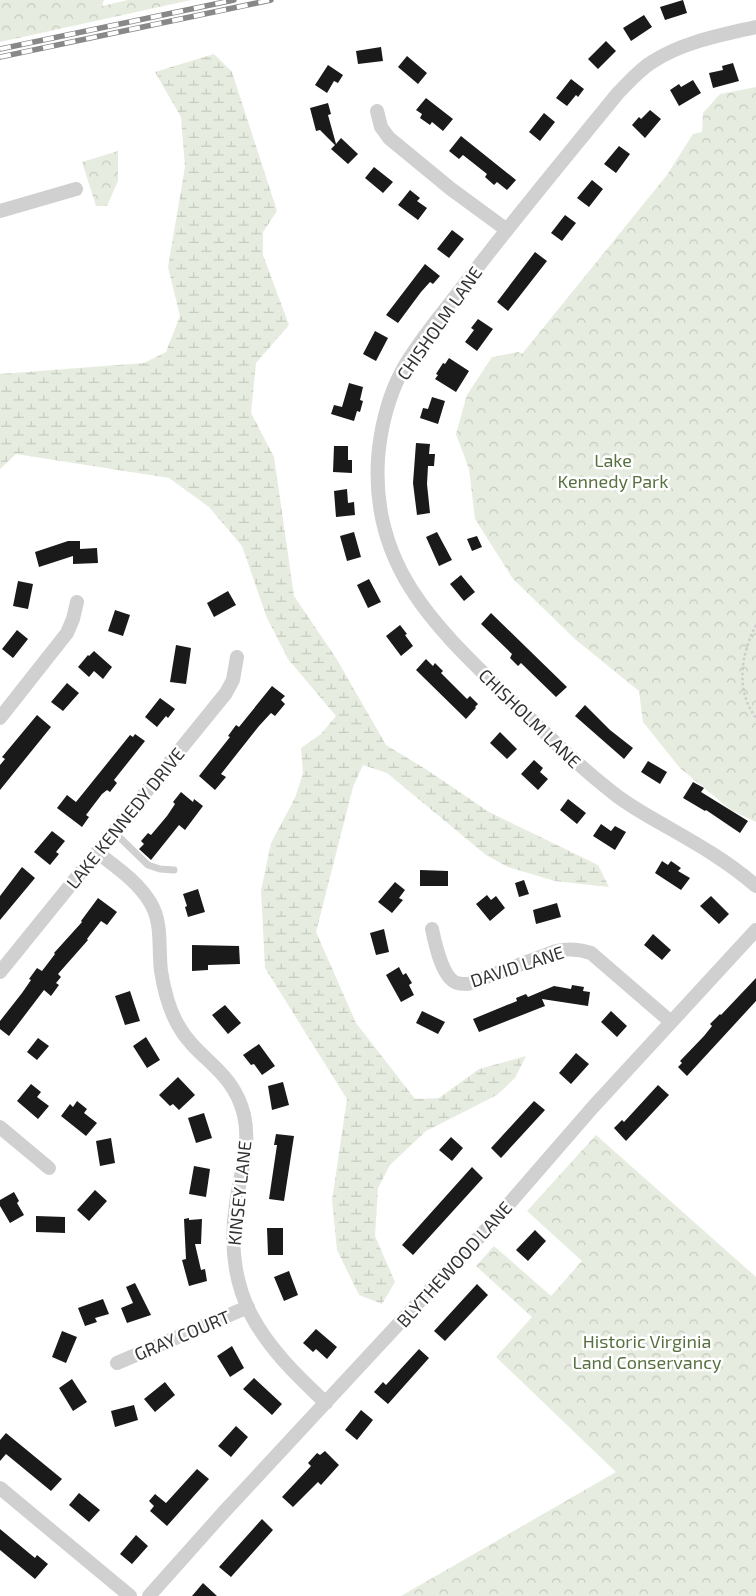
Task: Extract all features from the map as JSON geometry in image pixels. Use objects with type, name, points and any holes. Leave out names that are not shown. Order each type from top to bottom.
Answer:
[{"type":"street","name":"CHISHOLM LANE","points":[[756,27],[708,39],[672,52],[653,62],[636,75],[618,93],[507,230],[402,370],[392,394],[381,432],[377,474],[381,515],[392,553],[414,595],[430,617],[470,660],[550,738],[614,794],[634,808],[697,844],[756,886]]},
{"type":"street","points":[[377,111],[381,127],[389,138],[451,189],[507,230]]},
{"type":"street","points":[[0,211],[76,190]]},
{"type":"street","points":[[0,718],[67,633],[77,602]]},
{"type":"street","name":"LAKE KENNEDY DRIVE","points":[[0,972],[226,693],[233,680],[237,657]]},
{"type":"street","name":"KINSEY LANE","points":[[98,853],[133,882],[151,903],[157,917],[160,932],[161,971],[170,1010],[178,1026],[232,1084],[238,1097],[244,1114],[246,1147],[234,1215],[232,1243],[240,1286],[256,1325],[299,1379],[326,1403]]},
{"type":"street","name":"DAVID LANE","points":[[432,930],[448,976],[460,984],[468,984],[556,951],[568,948],[580,949],[592,953],[671,1022]]},
{"type":"street","name":"BLYTHEWOOD LANE","points":[[149,1596],[495,1220],[592,1107],[756,930]]},
{"type":"street","points":[[0,1128],[49,1168]]},
{"type":"street","name":"GRAY COURT","points":[[117,1362],[248,1307]]},
{"type":"street","points":[[0,1488],[130,1596]]},
{"type":"lane","points":[[114,832],[148,865],[160,870],[174,870]]},
{"type":"path","points":[[756,625],[743,660],[742,676],[748,704],[756,718]]},
{"type":"green space","points":[[0,0],[104,0],[102,6],[128,0],[191,0],[0,42]]},
{"type":"green space","points":[[214,54],[232,72],[277,211],[263,232],[263,255],[289,325],[256,363],[251,413],[274,457],[294,596],[336,658],[386,745],[489,812],[598,865],[609,887],[555,881],[508,867],[486,855],[387,773],[363,765],[353,787],[316,932],[356,1023],[415,1099],[439,1098],[479,1069],[526,1056],[515,1078],[497,1095],[426,1131],[390,1165],[378,1188],[375,1236],[395,1282],[382,1304],[359,1295],[337,1250],[332,1200],[347,1099],[265,968],[261,891],[271,843],[295,798],[303,773],[301,748],[321,734],[336,716],[288,659],[267,618],[242,546],[209,507],[169,478],[16,454],[0,469],[0,374],[144,363],[166,352],[180,316],[168,267],[185,167],[181,117],[155,72]]},
{"type":"green space","name":"Lake Kennedy Park","points":[[756,87],[756,822],[731,810],[680,768],[643,722],[639,691],[576,640],[513,579],[475,519],[469,469],[456,434],[467,395],[492,357],[518,352],[522,354],[667,175],[693,134],[702,132],[703,113],[720,94]]},
{"type":"green space","points":[[118,151],[118,181],[107,206],[96,206],[82,162]]},
{"type":"green space","name":"Historic Virginia Land Conservancy","points":[[596,1135],[756,1277],[756,1596],[401,1596],[616,1472],[496,1357],[532,1317],[476,1266],[494,1246],[551,1296],[582,1261],[527,1211]]},
{"type":"building","points":[[683,0],[687,13],[665,20],[660,7]]},
{"type":"building","points":[[644,15],[652,27],[631,41],[623,28]]},
{"type":"building","points":[[606,41],[616,51],[598,69],[588,59]]},
{"type":"building","points":[[381,47],[383,61],[358,64],[356,51]]},
{"type":"building","points":[[407,56],[427,73],[418,84],[398,67]]},
{"type":"building","points":[[733,63],[739,81],[713,88],[709,73],[723,70],[722,66]]},
{"type":"building","points":[[328,65],[343,75],[338,83],[334,81],[327,93],[315,85]]},
{"type":"building","points":[[571,79],[584,89],[567,106],[556,98]]},
{"type":"building","points":[[693,80],[701,93],[679,106],[670,90],[679,84],[681,87]]},
{"type":"building","points":[[426,98],[453,119],[443,131],[432,122],[430,125],[420,118],[422,114],[416,110]]},
{"type":"building","points":[[328,103],[331,114],[328,115],[336,144],[341,138],[358,154],[348,164],[331,149],[335,145],[320,130],[316,131],[310,108]]},
{"type":"building","points":[[650,110],[661,119],[645,138],[632,125],[639,117],[641,119]]},
{"type":"building","points":[[544,113],[555,122],[540,141],[529,132]]},
{"type":"building","points":[[461,136],[516,180],[507,190],[497,182],[494,185],[485,177],[487,174],[463,155],[459,159],[449,151]]},
{"type":"building","points":[[619,146],[630,154],[616,173],[604,164]]},
{"type":"building","points":[[374,167],[393,182],[383,193],[365,178]]},
{"type":"building","points":[[592,180],[603,189],[589,207],[577,198]]},
{"type":"building","points":[[410,190],[420,198],[417,201],[427,208],[418,220],[398,205]]},
{"type":"building","points":[[565,215],[576,223],[562,241],[551,233]]},
{"type":"building","points":[[452,230],[464,239],[449,258],[437,249]]},
{"type":"building","points":[[535,252],[547,261],[508,311],[497,302]]},
{"type":"building","points":[[425,264],[440,276],[433,284],[430,282],[421,292],[398,323],[386,315]]},
{"type":"building","points":[[478,319],[493,329],[477,351],[465,342],[474,330],[471,328]]},
{"type":"building","points":[[375,331],[388,338],[376,361],[363,354]]},
{"type":"building","points":[[449,358],[469,371],[456,392],[435,379],[443,363],[445,364]]},
{"type":"building","points":[[349,383],[363,387],[360,400],[363,401],[360,412],[357,411],[354,421],[331,414],[334,405],[342,407]]},
{"type":"building","points":[[432,397],[445,401],[438,424],[420,418],[423,408],[428,409]]},
{"type":"building","points":[[416,443],[430,444],[429,454],[435,454],[434,466],[428,466],[427,484],[430,513],[417,515],[413,483]]},
{"type":"building","points":[[334,446],[348,446],[348,460],[352,460],[352,473],[333,472]]},
{"type":"building","points":[[347,489],[348,503],[354,502],[355,515],[336,517],[334,491]]},
{"type":"building","points":[[354,532],[361,557],[347,561],[340,536]]},
{"type":"building","points":[[437,532],[452,560],[439,566],[426,537]]},
{"type":"building","points":[[477,536],[482,547],[472,551],[467,539]]},
{"type":"building","points":[[68,541],[80,541],[80,549],[97,548],[98,563],[73,564],[73,556],[39,567],[35,552]]},
{"type":"building","points":[[461,575],[475,592],[464,601],[450,584]]},
{"type":"building","points":[[369,579],[381,602],[368,608],[357,585]]},
{"type":"building","points":[[18,581],[33,584],[28,609],[13,606]]},
{"type":"building","points":[[228,591],[236,605],[214,617],[207,603]]},
{"type":"building","points":[[115,610],[130,615],[123,636],[108,631]]},
{"type":"building","points":[[491,613],[567,687],[556,697],[521,663],[518,666],[510,658],[512,654],[481,624]]},
{"type":"building","points":[[400,625],[413,646],[401,656],[386,636]]},
{"type":"building","points":[[17,630],[28,639],[13,658],[2,649]]},
{"type":"building","points":[[176,645],[191,648],[186,684],[170,682]]},
{"type":"building","points":[[94,651],[112,667],[103,679],[94,671],[89,677],[78,667]]},
{"type":"building","points":[[426,659],[433,666],[435,663],[443,671],[441,673],[467,699],[470,696],[478,704],[466,719],[416,670]]},
{"type":"building","points":[[67,683],[79,693],[63,711],[51,702]]},
{"type":"building","points":[[272,686],[285,696],[281,700],[285,704],[275,716],[271,713],[259,726],[221,774],[226,777],[215,790],[199,776],[230,737],[228,736],[236,725],[239,727]]},
{"type":"building","points":[[160,698],[175,709],[157,727],[145,717]]},
{"type":"building","points":[[585,705],[610,730],[633,748],[624,759],[575,716]]},
{"type":"building","points":[[37,715],[51,727],[0,790],[0,765],[5,759],[2,757]]},
{"type":"building","points":[[500,732],[517,749],[507,759],[490,743]]},
{"type":"building","points":[[135,734],[145,741],[114,780],[117,783],[110,792],[107,790],[102,794],[86,815],[89,817],[82,827],[57,808],[67,795],[76,802],[130,735],[133,737]]},
{"type":"building","points":[[534,760],[543,768],[540,772],[548,779],[538,790],[521,774]]},
{"type":"building","points":[[648,761],[667,772],[660,784],[641,772]]},
{"type":"building","points":[[693,782],[704,788],[701,792],[748,821],[740,833],[706,810],[683,798]]},
{"type":"building","points":[[181,792],[193,802],[194,799],[203,806],[185,830],[179,825],[151,860],[139,849],[144,844],[141,841],[148,833],[151,835],[167,816],[175,804],[173,802]]},
{"type":"building","points":[[568,799],[586,813],[577,824],[560,810]]},
{"type":"building","points":[[601,824],[611,831],[615,826],[626,832],[615,850],[593,836]]},
{"type":"building","points":[[52,831],[65,841],[56,852],[59,854],[50,865],[34,852]]},
{"type":"building","points":[[662,861],[668,865],[671,861],[681,868],[678,871],[690,878],[681,890],[655,873]]},
{"type":"building","points":[[22,867],[35,878],[0,920],[0,896]]},
{"type":"building","points":[[420,870],[448,871],[448,886],[420,886]]},
{"type":"building","points":[[524,880],[529,894],[519,897],[515,883]]},
{"type":"building","points":[[395,882],[405,890],[399,898],[403,900],[392,913],[378,902]]},
{"type":"building","points":[[198,889],[205,912],[188,917],[183,894]]},
{"type":"building","points":[[487,895],[491,900],[496,896],[505,908],[490,921],[476,904]]},
{"type":"building","points":[[711,896],[729,914],[719,924],[700,906]]},
{"type":"building","points":[[98,898],[117,912],[107,925],[101,921],[88,940],[58,974],[61,977],[56,983],[59,985],[51,996],[44,990],[9,1036],[0,1029],[0,1021],[22,993],[37,968],[42,971],[54,953],[82,922]]},
{"type":"building","points":[[557,903],[561,917],[536,924],[533,910]]},
{"type":"building","points":[[384,929],[389,952],[376,955],[370,933]]},
{"type":"building","points":[[653,934],[671,950],[662,960],[644,945]]},
{"type":"building","points":[[192,945],[239,946],[240,964],[208,965],[208,970],[192,971]]},
{"type":"building","points":[[399,967],[403,975],[406,973],[412,983],[409,985],[414,995],[401,1002],[386,975]]},
{"type":"building","points":[[756,978],[756,1001],[687,1076],[678,1067],[682,1063],[680,1061],[704,1036],[712,1026],[710,1024]]},
{"type":"building","points":[[572,985],[584,987],[583,991],[590,992],[588,1006],[542,999],[545,1006],[479,1032],[473,1019],[517,1001],[516,998],[526,994],[528,997],[554,986],[571,989]]},
{"type":"building","points":[[130,991],[140,1021],[125,1025],[115,996]]},
{"type":"building","points":[[225,1005],[241,1023],[228,1034],[212,1015]]},
{"type":"building","points":[[422,1011],[445,1022],[438,1034],[416,1023]]},
{"type":"building","points":[[611,1011],[627,1026],[617,1037],[601,1022]]},
{"type":"building","points":[[146,1037],[160,1060],[147,1068],[133,1046]]},
{"type":"building","points":[[38,1038],[49,1046],[37,1060],[27,1052]]},
{"type":"building","points":[[259,1044],[275,1066],[262,1075],[254,1064],[251,1065],[243,1055]]},
{"type":"building","points":[[576,1053],[589,1064],[571,1084],[559,1073]]},
{"type":"building","points":[[178,1077],[195,1095],[179,1110],[173,1104],[170,1106],[159,1095]]},
{"type":"building","points":[[283,1082],[289,1105],[272,1110],[268,1086]]},
{"type":"building","points":[[31,1084],[41,1092],[37,1097],[49,1106],[38,1119],[17,1101]]},
{"type":"building","points":[[658,1085],[669,1095],[626,1141],[614,1128],[622,1120],[624,1122]]},
{"type":"building","points":[[77,1101],[87,1109],[84,1113],[97,1123],[86,1136],[61,1116],[70,1104],[73,1107]]},
{"type":"building","points":[[534,1101],[545,1110],[501,1158],[491,1148]]},
{"type":"building","points":[[204,1113],[212,1138],[196,1143],[188,1118]]},
{"type":"building","points":[[276,1134],[294,1136],[284,1201],[269,1199],[277,1145],[274,1145]]},
{"type":"building","points":[[451,1137],[463,1148],[452,1161],[439,1150]]},
{"type":"building","points":[[111,1138],[115,1163],[100,1166],[96,1141]]},
{"type":"building","points":[[194,1166],[210,1169],[206,1197],[189,1194]]},
{"type":"building","points":[[472,1167],[483,1178],[413,1255],[402,1245]]},
{"type":"building","points":[[95,1190],[107,1201],[89,1221],[77,1210]]},
{"type":"building","points":[[14,1192],[19,1201],[17,1203],[24,1215],[10,1223],[0,1206],[0,1200]]},
{"type":"building","points":[[36,1216],[65,1217],[65,1233],[36,1232]]},
{"type":"building","points":[[189,1218],[189,1220],[202,1219],[201,1244],[195,1244],[201,1270],[205,1269],[207,1281],[189,1286],[182,1260],[186,1259],[184,1219]]},
{"type":"building","points":[[267,1228],[283,1228],[283,1255],[268,1255]]},
{"type":"building","points":[[535,1230],[546,1241],[528,1261],[516,1250]]},
{"type":"building","points":[[289,1271],[298,1295],[284,1301],[274,1277]]},
{"type":"building","points":[[135,1283],[151,1315],[127,1323],[121,1308],[133,1303],[126,1287]]},
{"type":"building","points":[[477,1284],[488,1295],[445,1341],[434,1331]]},
{"type":"building","points":[[103,1299],[109,1314],[95,1318],[97,1322],[85,1326],[78,1308]]},
{"type":"building","points":[[316,1329],[337,1347],[327,1359],[316,1349],[313,1352],[303,1343]]},
{"type":"building","points":[[62,1331],[77,1337],[66,1363],[52,1357]]},
{"type":"building","points":[[232,1346],[244,1368],[230,1377],[217,1356]]},
{"type":"building","points":[[419,1349],[429,1358],[388,1404],[374,1392],[383,1382],[386,1385]]},
{"type":"building","points":[[254,1378],[282,1404],[272,1415],[243,1389]]},
{"type":"building","points":[[72,1379],[87,1402],[73,1411],[59,1388]]},
{"type":"building","points":[[165,1382],[175,1395],[155,1412],[144,1399]]},
{"type":"building","points":[[134,1405],[138,1420],[115,1427],[111,1411]]},
{"type":"building","points":[[361,1410],[373,1420],[357,1440],[345,1430]]},
{"type":"building","points":[[236,1426],[248,1437],[231,1457],[218,1446]]},
{"type":"building","points":[[6,1433],[62,1479],[51,1491],[6,1454],[0,1461],[0,1440]]},
{"type":"building","points":[[325,1451],[339,1465],[321,1485],[318,1482],[293,1507],[282,1497],[311,1466],[308,1463],[317,1453],[320,1455]]},
{"type":"building","points":[[197,1469],[209,1479],[167,1526],[150,1511],[154,1506],[149,1501],[155,1494],[166,1503]]},
{"type":"building","points":[[79,1493],[100,1510],[89,1522],[69,1505]]},
{"type":"building","points":[[262,1519],[273,1530],[231,1577],[219,1567]]},
{"type":"building","points":[[0,1529],[35,1558],[37,1555],[48,1564],[35,1579],[0,1550]]},
{"type":"building","points":[[136,1535],[148,1546],[132,1564],[120,1554]]},
{"type":"building","points":[[203,1583],[217,1596],[192,1596]]},
{"type":"railway","points":[[0,49],[234,0]]},
{"type":"railway","points":[[0,57],[271,0]]}]
